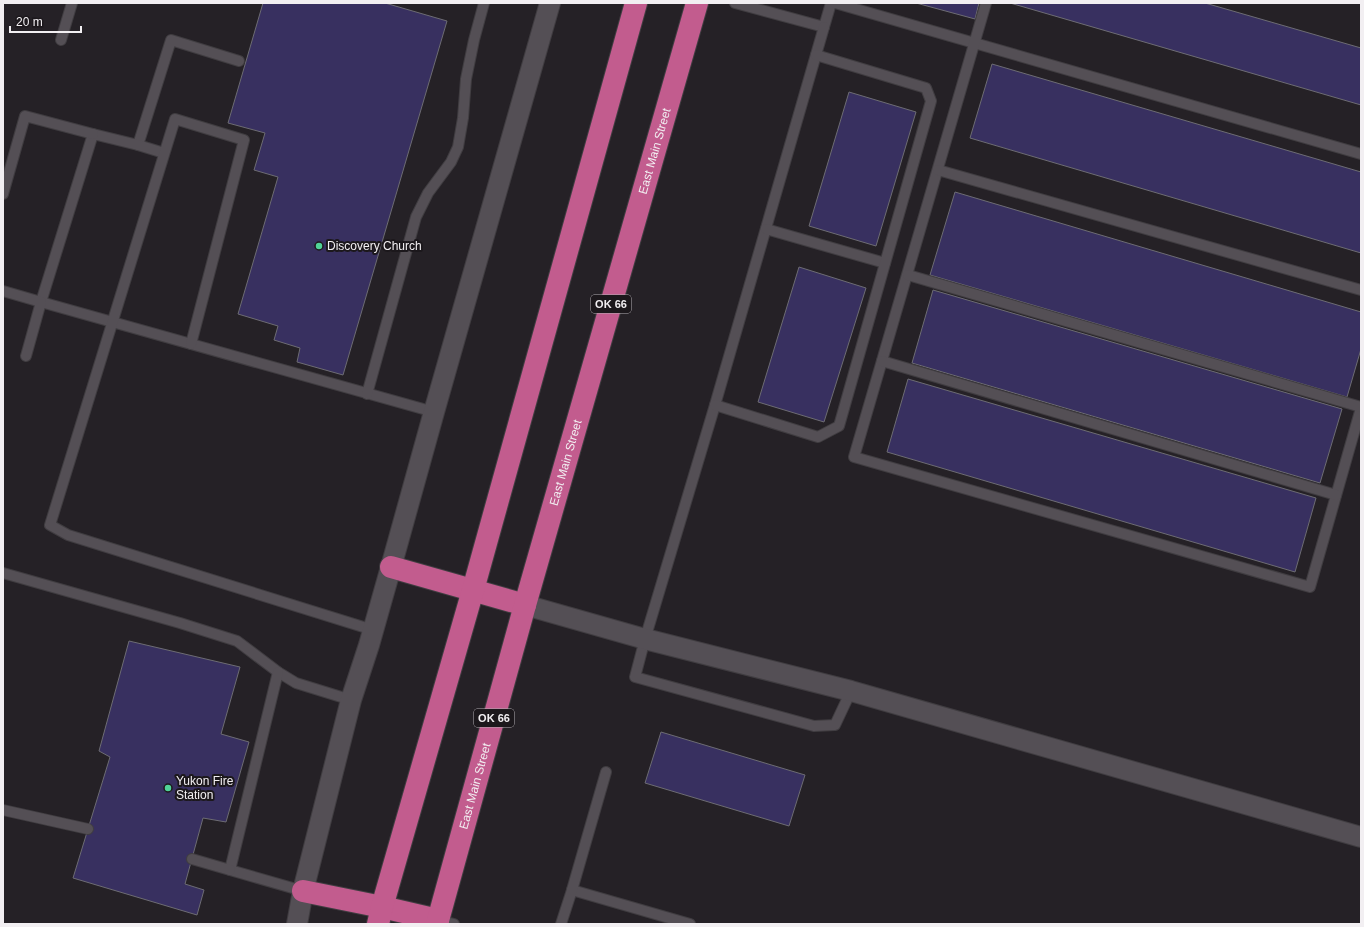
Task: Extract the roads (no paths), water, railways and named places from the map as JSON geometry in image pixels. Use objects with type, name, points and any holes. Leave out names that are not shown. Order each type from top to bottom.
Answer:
[{"type":"highway","points":[[380,915],[473,590],[636,3]]},
{"type":"highway","name":"East Main Street","points":[[443,923],[525,605],[697,3]]},
{"type":"highway","points":[[391,567],[525,605]]},
{"type":"highway","points":[[303,891],[380,915],[443,923]]},
{"type":"street","points":[[296,924],[351,700],[391,567],[550,3]]},
{"type":"street","points":[[525,605],[645,639],[851,691],[1361,837]]},
{"type":"lane","points":[[61,40],[72,3]]},
{"type":"lane","points":[[367,394],[416,217],[428,193],[451,162],[458,147],[463,118],[466,79],[474,40],[484,3]]},
{"type":"lane","points":[[735,3],[824,27]]},
{"type":"lane","points":[[831,3],[635,676],[814,726],[835,725],[851,691]]},
{"type":"lane","points":[[835,3],[1361,154]]},
{"type":"lane","points":[[908,275],[1361,408],[1310,587],[854,457],[986,3]]},
{"type":"lane","points":[[138,145],[171,40],[239,61]]},
{"type":"lane","points":[[715,405],[818,437],[839,426],[931,101],[926,88],[816,55]]},
{"type":"lane","points":[[3,194],[25,116],[164,153]]},
{"type":"lane","points":[[191,344],[244,140],[175,120],[50,525],[68,535],[373,630]]},
{"type":"lane","points":[[26,356],[41,302],[93,134]]},
{"type":"lane","points":[[938,170],[1361,290]]},
{"type":"lane","points":[[766,229],[885,263]]},
{"type":"lane","points":[[3,291],[434,412]]},
{"type":"lane","points":[[882,361],[1336,495]]},
{"type":"lane","points":[[3,573],[180,623],[237,641],[278,672],[296,683],[351,700]]},
{"type":"lane","points":[[230,870],[278,672]]},
{"type":"lane","points":[[561,924],[606,772]]},
{"type":"lane","points":[[3,810],[88,830]]},
{"type":"lane","points":[[192,859],[303,891]]},
{"type":"lane","points":[[572,890],[690,924]]},
{"type":"place","name":"Discovery Church","points":[[319,246]]},
{"type":"place","name":"Yukon Fire Station","points":[[168,788]]}]
